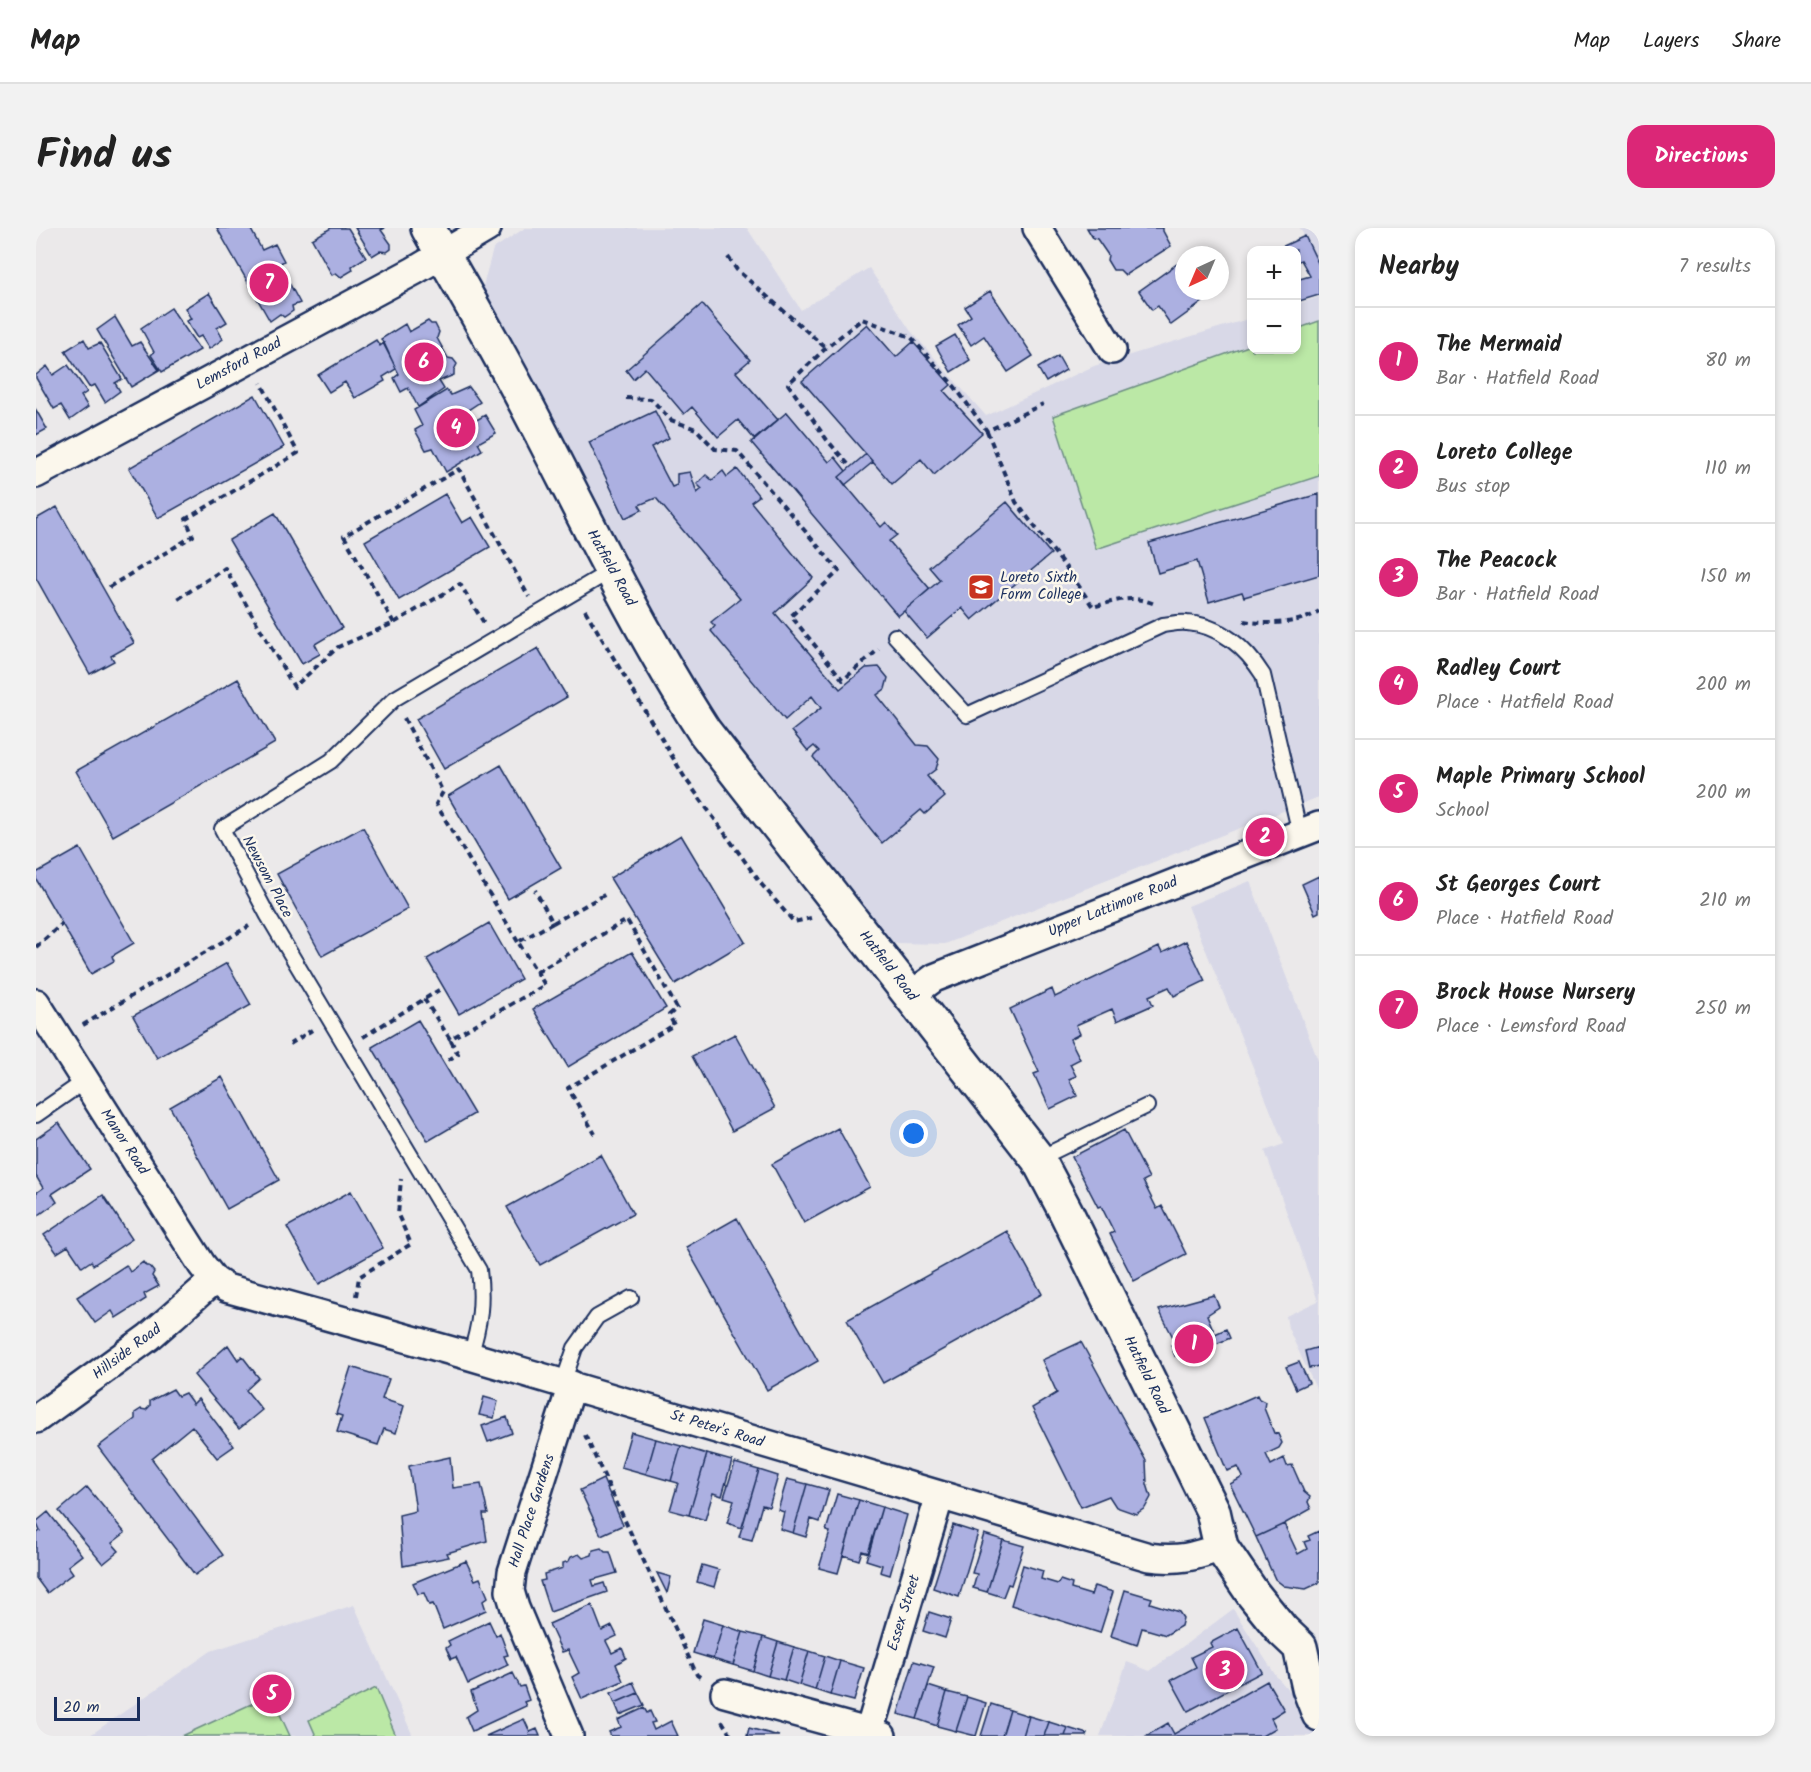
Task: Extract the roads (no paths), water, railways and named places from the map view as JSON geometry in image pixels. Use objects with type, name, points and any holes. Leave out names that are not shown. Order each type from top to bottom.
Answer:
[{"type":"main road","name":"Hatfield Road","points":[[436,241],[681,696],[704,731],[1038,1159],[1213,1510],[1221,1547],[1253,1594],[1282,1630],[1309,1643],[1309,1688],[1319,1714]]},
{"type":"street","name":"Lemsford Road","points":[[36,474],[248,358],[436,241],[487,228]]},
{"type":"street","points":[[1037,228],[1112,350]]},
{"type":"street","name":"Upper Lattimore Road","points":[[911,995],[934,978],[1310,830]]},
{"type":"street","name":"Manor Road","points":[[36,1003],[202,1265],[214,1280]]},
{"type":"street","name":"St Peter's Road","points":[[214,1280],[237,1293],[470,1356],[566,1392],[940,1495],[1149,1557],[1171,1560],[1191,1558],[1221,1547]]},
{"type":"street","name":"Hillside Road","points":[[36,1419],[150,1337],[214,1280]]},
{"type":"street","name":"Hall Place Gardens","points":[[566,1392],[512,1572],[510,1591],[569,1736]]},
{"type":"street","name":"Essex Street","points":[[875,1734],[940,1495]]},
{"type":"street","points":[[725,1693],[875,1734]]},
{"type":"lane","name":"Newsom Place","points":[[470,1356],[478,1330],[482,1294],[479,1270],[268,916],[222,829],[331,761],[394,699],[612,570]]},
{"type":"lane","points":[[896,636],[967,715],[1163,625],[1186,622],[1207,627],[1234,641],[1252,658],[1263,675],[1310,830]]},
{"type":"lane","points":[[36,1115],[86,1081]]},
{"type":"lane","points":[[1038,1159],[1147,1106]]},
{"type":"lane","points":[[566,1392],[575,1348],[597,1317],[631,1298]]},
{"type":"place","name":"Brock House Nursery","points":[[269,283]]},
{"type":"place","name":"St Georges Court","points":[[424,362]]},
{"type":"place","name":"Radley Court","points":[[456,428]]},
{"type":"place","name":"Loreto Sixth Form College","points":[[981,587]]},
{"type":"place","name":"Loreto College","points":[[1265,837]]},
{"type":"place","name":"The Mermaid","points":[[1194,1344]]},
{"type":"place","name":"The Peacock","points":[[1225,1670]]},
{"type":"place","name":"Maple Primary School","points":[[272,1694]]}]
